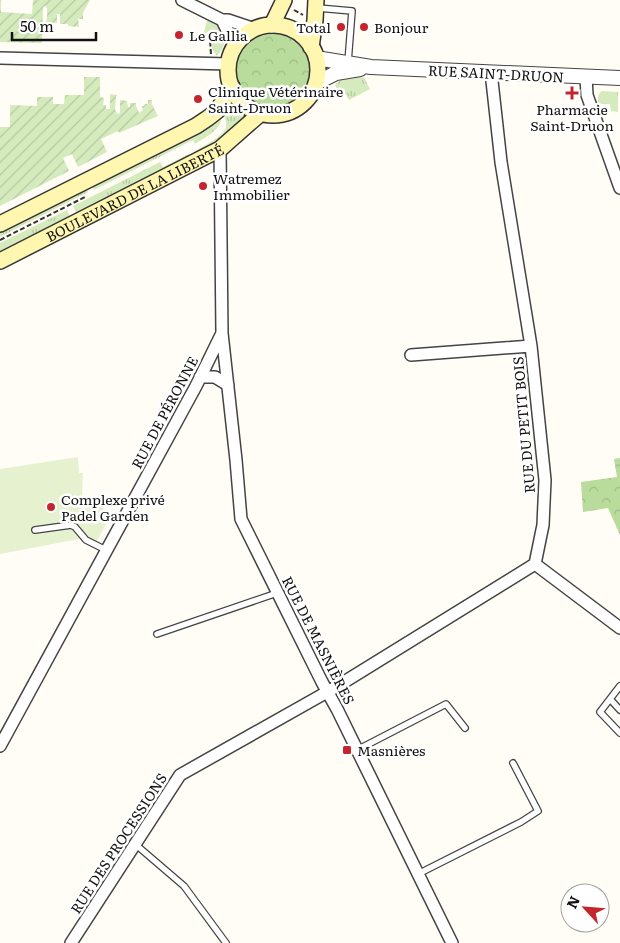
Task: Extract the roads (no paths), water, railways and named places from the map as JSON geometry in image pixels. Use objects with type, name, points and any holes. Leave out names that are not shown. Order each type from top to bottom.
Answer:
[{"type":"main road","points":[[272,25],[284,0]]},
{"type":"main road","points":[[314,52],[304,38],[284,26],[272,25],[255,29],[245,35],[237,44],[229,64],[229,79],[237,96],[252,110],[276,115],[296,109],[302,104],[311,94],[316,83],[318,69],[314,52],[316,4]]},
{"type":"main road","name":"BOULEVARD DE LA LIBERTÉ","points":[[0,224],[196,126],[217,111],[232,87]]},
{"type":"main road","name":"BOULEVARD DE LA LIBERTÉ","points":[[0,261],[220,149],[262,113]]},
{"type":"street","points":[[182,0],[223,23],[231,38],[237,44]]},
{"type":"street","points":[[223,23],[228,20],[255,29]]},
{"type":"street","name":"RUE SAINT-DRUON","points":[[314,52],[348,63],[372,67],[620,78]]},
{"type":"street","points":[[0,58],[229,64]]},
{"type":"street","name":"RUE SAINT-DRUON","points":[[316,83],[336,73],[372,67]]},
{"type":"street","name":"RUE DU PETIT BOIS","points":[[491,72],[501,162],[531,346],[545,480],[544,526],[535,564]]},
{"type":"street","points":[[586,77],[587,95],[620,188]]},
{"type":"street","name":"RUE DE PÉRONNE","points":[[0,746],[200,378],[222,333],[220,149]]},
{"type":"street","name":"RUE DE MASNIÈRES","points":[[222,333],[241,519],[452,943]]},
{"type":"street","points":[[411,355],[531,346]]},
{"type":"street","points":[[200,378],[215,377],[228,385]]},
{"type":"street","points":[[328,692],[535,564],[620,628]]},
{"type":"street","name":"RUE DES PROCESSIONS","points":[[70,943],[180,775],[328,692]]},
{"type":"lane","points":[[316,4],[352,11],[348,63]]},
{"type":"lane","points":[[35,530],[71,525],[86,540],[106,550]]},
{"type":"lane","points":[[157,634],[278,593]]},
{"type":"lane","points":[[620,686],[600,712],[620,733]]},
{"type":"lane","points":[[610,699],[620,710]]},
{"type":"lane","points":[[357,750],[446,704],[465,728]]},
{"type":"lane","points":[[418,874],[538,811],[513,763]]},
{"type":"lane","points":[[135,844],[184,886],[226,943]]},
{"type":"place","name":"Total","points":[[341,27]]},
{"type":"place","name":"Bonjour","points":[[364,27]]},
{"type":"place","name":"Le Gallia","points":[[179,35]]},
{"type":"place","name":"Pharmacie Saint-Druon","points":[[572,93]]},
{"type":"place","name":"Clinique Vétérinaire Saint-Druon","points":[[198,99]]},
{"type":"place","name":"Watremez Immobilier","points":[[203,186]]},
{"type":"place","name":"Complexe privé Padel Garden","points":[[51,507]]},
{"type":"place","name":"Masnières","points":[[347,750]]}]
